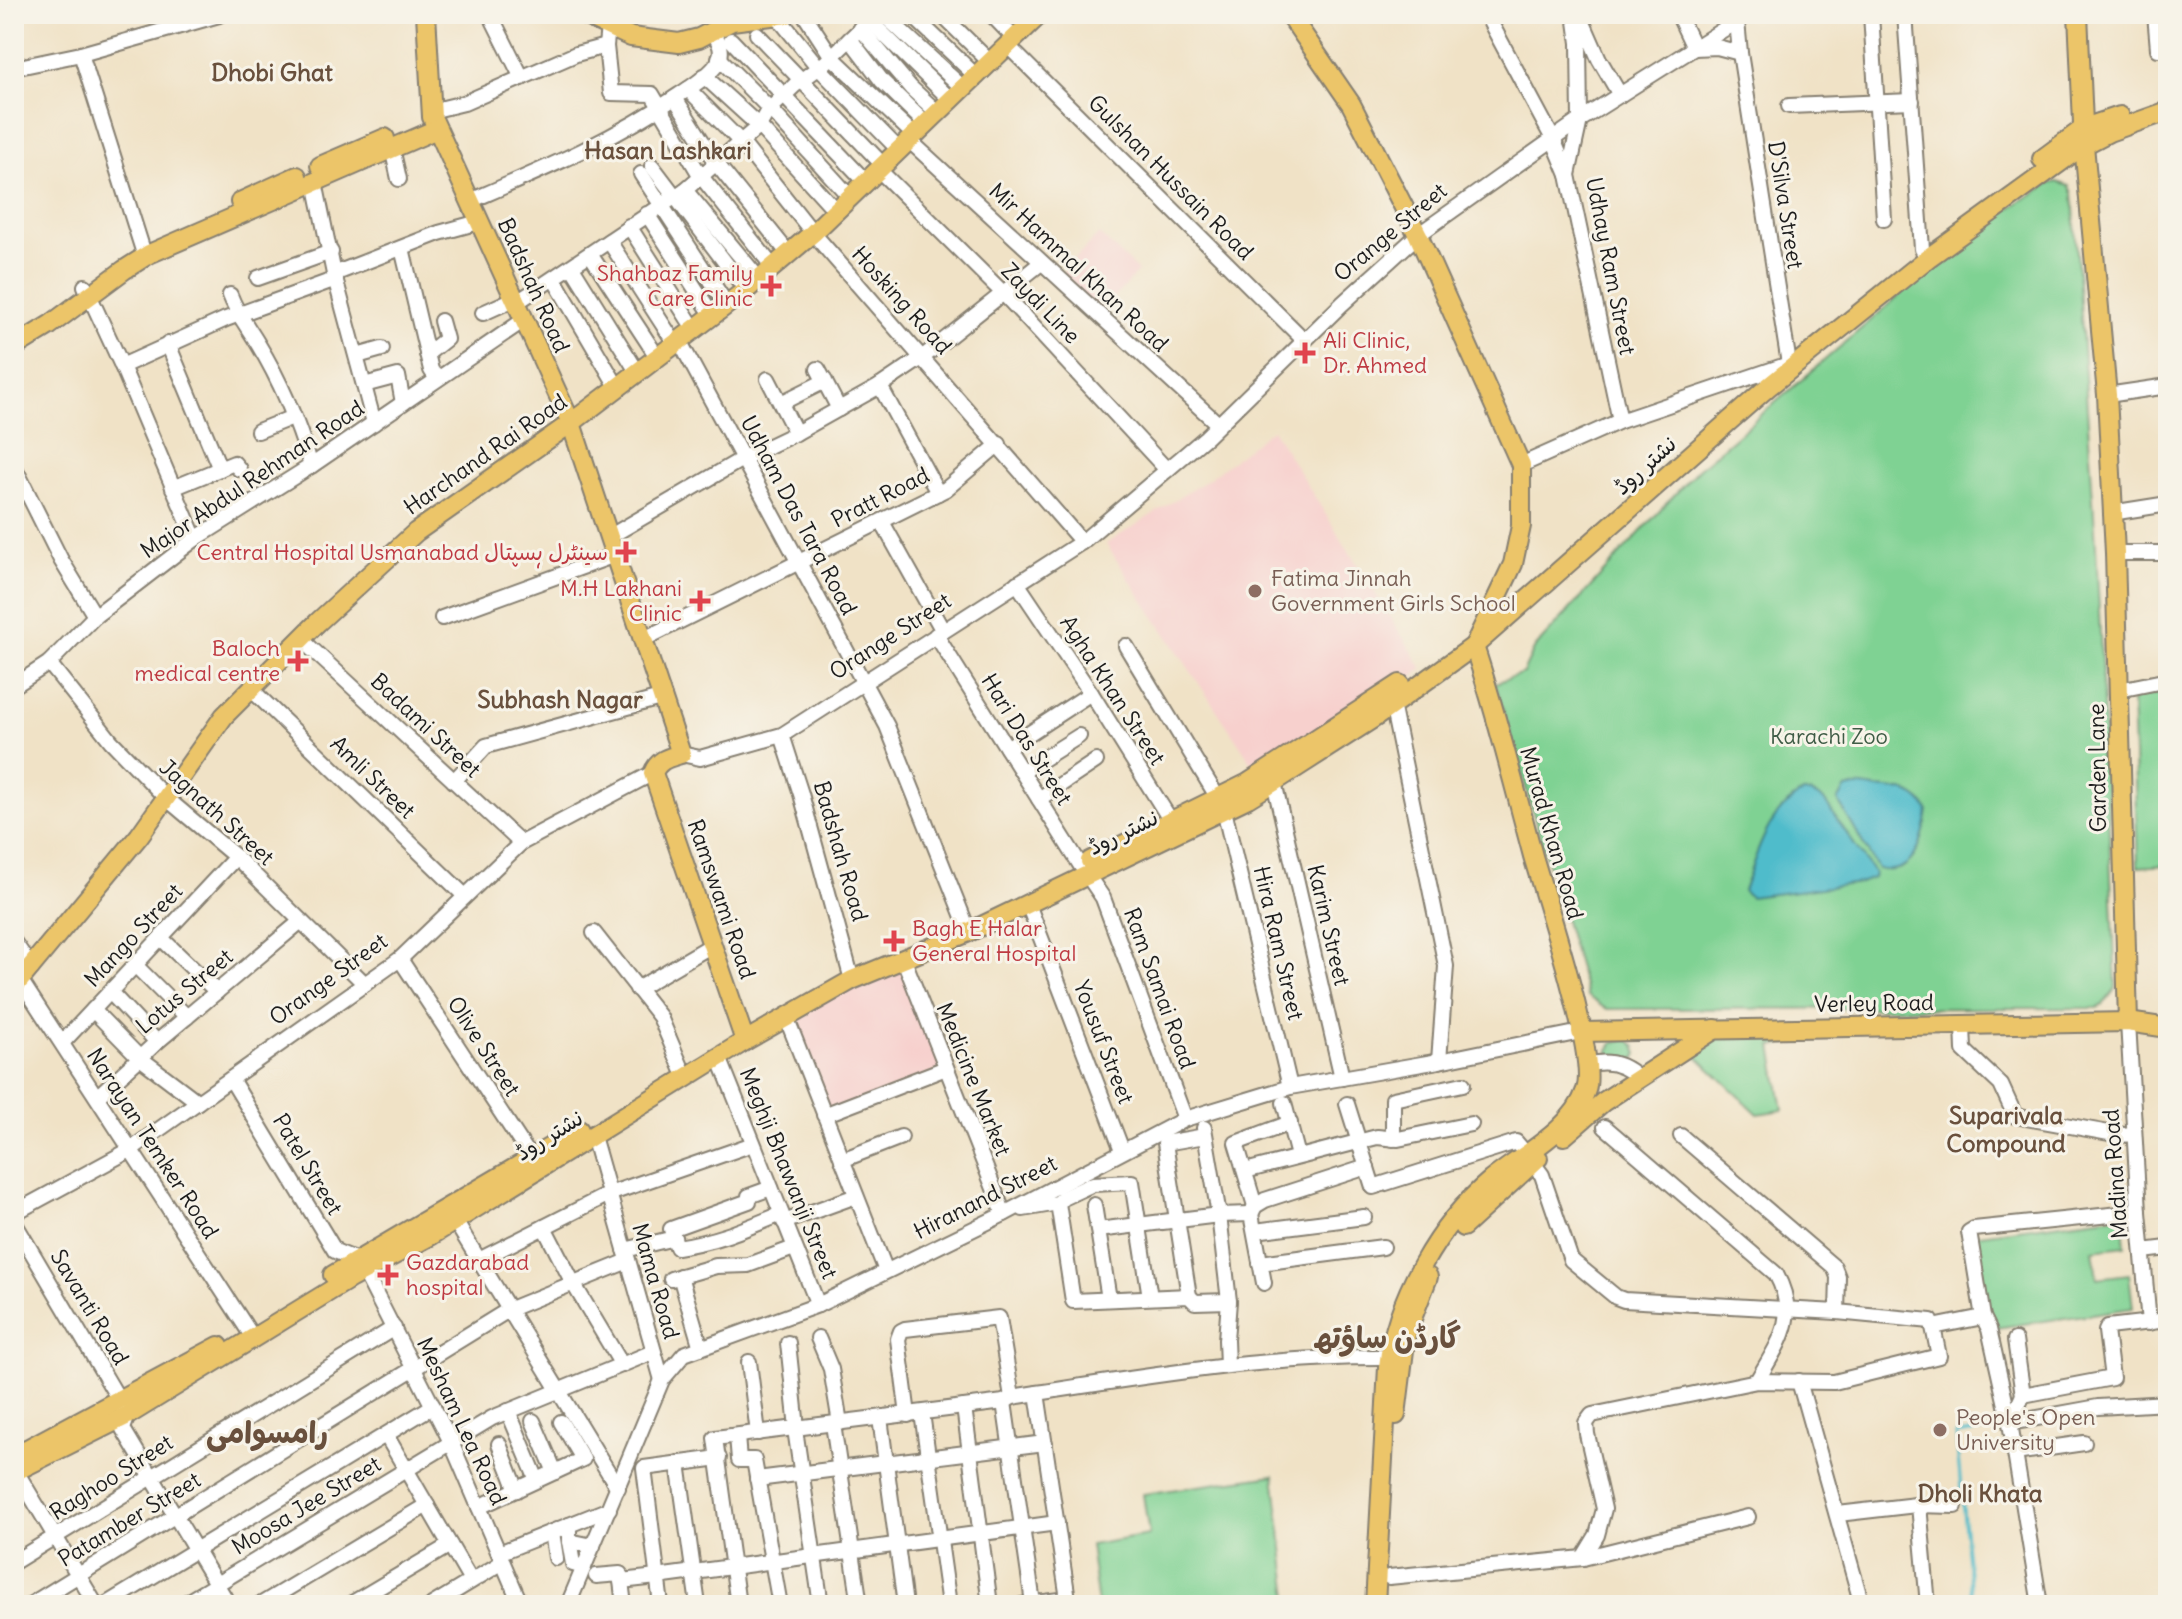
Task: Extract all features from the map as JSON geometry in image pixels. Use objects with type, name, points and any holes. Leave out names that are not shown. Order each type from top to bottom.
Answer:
[{"type":"main road","name":"Badshah Road","points":[[426,14],[433,119],[571,423],[681,754]]},
{"type":"main road","points":[[582,14],[631,37],[662,43],[699,38],[712,30],[749,18],[782,15]]},
{"type":"main road","points":[[1289,14],[1351,104],[1418,235],[1521,465],[1521,526],[1513,564],[1478,637]]},
{"type":"main road","name":"Garden Lane","points":[[2078,14],[2084,136],[2107,395],[2115,553],[2128,1022]]},
{"type":"main road","name":"Harchand Rai Road","points":[[22,979],[139,836],[224,716],[301,639],[416,532],[684,339],[789,254],[991,63],[1029,18]]},
{"type":"main road","name":"نشتر روڈ","points":[[15,1467],[123,1408],[682,1069],[851,976],[1028,904],[1171,821],[1221,804],[1273,767],[1478,637],[1789,364],[1925,254],[2084,136],[2168,99]]},
{"type":"main road","name":"نشتر روڈ","points":[[2084,136],[2109,132],[2168,111]]},
{"type":"main road","points":[[144,252],[392,148],[433,119]]},
{"type":"main road","points":[[14,334],[144,252],[261,191],[433,119]]},
{"type":"main road","name":"نشتر روڈ","points":[[123,1408],[248,1330],[360,1266],[455,1221],[719,1057],[744,1037],[787,1019],[851,976],[904,960],[1221,804],[1274,782],[1392,704],[1478,637],[1925,254]]},
{"type":"main road","points":[[14,347],[50,325],[87,290]]},
{"type":"main road","name":"Murad Khan Road","points":[[1478,637],[1588,1065]]},
{"type":"main road","name":"Orange Street","points":[[653,773],[657,764],[664,759],[681,754]]},
{"type":"main road","name":"Ramswami Road","points":[[653,773],[744,1037]]},
{"type":"main road","name":"Verley Road","points":[[1581,1032],[2128,1022],[2168,1028]]},
{"type":"main road","points":[[1375,1605],[1389,1357],[1407,1296],[1433,1250],[1458,1215],[1488,1183],[1529,1158],[1603,1102],[1715,1029]]},
{"type":"main road","points":[[1387,1605],[1392,1453],[1406,1334],[1428,1276],[1466,1223],[1559,1128],[1582,1100],[1587,1088],[1588,1065]]},
{"type":"street","points":[[490,14],[522,78]]},
{"type":"street","points":[[804,14],[832,57],[935,117]]},
{"type":"street","points":[[911,14],[935,117]]},
{"type":"street","points":[[941,14],[991,63]]},
{"type":"street","name":"Gulshan Hussain Road","points":[[991,14],[1011,43],[1304,340]]},
{"type":"street","points":[[1486,14],[1553,139],[1568,175]]},
{"type":"street","points":[[1577,14],[1620,95]]},
{"type":"street","name":"Udhay Ram Street","points":[[1577,14],[1580,120],[1568,175],[1620,421]]},
{"type":"street","points":[[1678,14],[1694,48],[1717,47],[1740,53]]},
{"type":"street","points":[[1871,14],[1884,219]]},
{"type":"street","points":[[1905,14],[1925,254]]},
{"type":"street","points":[[2155,14],[2158,49]]},
{"type":"street","points":[[14,68],[81,54],[219,15]]},
{"type":"street","points":[[782,15],[819,68],[935,117]]},
{"type":"street","name":"Orange Street","points":[[681,754],[700,758],[782,735],[1082,542],[1218,424],[1418,235],[1580,120],[1742,18]]},
{"type":"street","name":"D'Silva Street","points":[[1742,18],[1740,53],[1789,364]]},
{"type":"street","points":[[483,313],[518,307],[673,197],[759,126],[801,79],[819,68],[868,23]]},
{"type":"street","points":[[868,23],[882,81],[935,117]]},
{"type":"street","points":[[868,23],[935,117]]},
{"type":"street","points":[[608,26],[606,46],[611,93],[652,94],[759,279]]},
{"type":"street","points":[[470,201],[584,152],[662,108],[717,63],[721,46],[712,30]]},
{"type":"street","points":[[757,34],[801,79],[876,173]]},
{"type":"street","points":[[731,40],[786,96],[876,173]]},
{"type":"street","points":[[433,119],[579,53],[606,46]]},
{"type":"street","points":[[81,54],[144,252]]},
{"type":"street","points":[[719,58],[850,197]]},
{"type":"street","points":[[704,76],[759,126],[836,211]]},
{"type":"street","name":"Hosking Road","points":[[688,89],[741,142],[813,233],[1082,542]]},
{"type":"street","points":[[675,98],[716,163],[789,254]]},
{"type":"street","points":[[1789,106],[1912,101]]},
{"type":"street","name":"Mir Hammal Khan Road","points":[[935,117],[1041,263],[1218,424]]},
{"type":"street","points":[[392,148],[399,179]]},
{"type":"street","points":[[646,170],[759,279]]},
{"type":"street","name":"Zaydi Line","points":[[876,173],[1003,293],[1167,470]]},
{"type":"street","points":[[315,182],[335,276],[374,423]]},
{"type":"street","points":[[673,197],[720,310]]},
{"type":"street","points":[[647,214],[720,310]]},
{"type":"street","points":[[122,366],[168,344],[402,248],[479,222]]},
{"type":"street","points":[[629,226],[684,339]]},
{"type":"street","points":[[609,241],[684,339]]},
{"type":"street","points":[[402,248],[431,370],[437,379]]},
{"type":"street","points":[[258,278],[331,252]]},
{"type":"street","points":[[590,254],[658,358]]},
{"type":"street","points":[[609,537],[744,458],[880,386],[923,357],[1041,263]]},
{"type":"street","points":[[572,267],[638,373]]},
{"type":"street","points":[[554,279],[618,388]]},
{"type":"street","points":[[87,290],[195,539]]},
{"type":"street","points":[[230,295],[238,315],[258,343],[293,417],[311,466]]},
{"type":"street","name":"Major Abdul Rehman Road","points":[[14,686],[49,663],[95,616],[195,539],[311,466],[437,379],[518,307]]},
{"type":"street","points":[[427,354],[446,339],[441,321]]},
{"type":"street","name":"Udham Das Tara Road","points":[[684,339],[887,726],[967,927]]},
{"type":"street","points":[[168,344],[220,469]]},
{"type":"street","points":[[357,356],[382,349]]},
{"type":"street","points":[[1521,465],[1620,421],[1789,364]]},
{"type":"street","points":[[781,403],[822,375],[839,409]]},
{"type":"street","points":[[364,385],[398,376],[403,403]]},
{"type":"street","points":[[768,379],[796,433]]},
{"type":"street","points":[[880,386],[938,493]]},
{"type":"street","points":[[2107,395],[2168,386]]},
{"type":"street","points":[[258,431],[293,417]]},
{"type":"street","name":"Pratt Road","points":[[644,639],[938,493],[999,444]]},
{"type":"street","points":[[173,488],[234,463],[239,469]]},
{"type":"street","points":[[14,466],[61,560],[95,616]]},
{"type":"street","points":[[2111,513],[2168,504]]},
{"type":"street","name":"Hari Das Street","points":[[882,522],[939,633],[1084,871]]},
{"type":"street","points":[[2115,553],[2168,553]]},
{"type":"street","points":[[442,618],[615,555]]},
{"type":"street","name":"Agha Khan Street","points":[[1017,583],[1171,821]]},
{"type":"street","name":"Badami Street","points":[[301,639],[521,843]]},
{"type":"street","name":"Hira Ram Street","points":[[1126,646],[1221,804],[1290,1087]]},
{"type":"street","name":"Jagnath Street","points":[[49,663],[111,741],[166,798],[236,857],[365,984]]},
{"type":"street","points":[[2119,690],[2168,680]]},
{"type":"street","name":"Amli Street","points":[[251,689],[465,896]]},
{"type":"street","points":[[1007,748],[1091,693]]},
{"type":"street","points":[[454,781],[486,746],[664,697]]},
{"type":"street","points":[[1392,704],[1446,966],[1439,1061]]},
{"type":"street","name":"Badshah Road","points":[[782,735],[851,976]]},
{"type":"street","points":[[1022,772],[1079,736]]},
{"type":"street","points":[[1039,799],[1096,761]]},
{"type":"street","name":"Orange Street","points":[[14,1213],[130,1150],[400,959],[521,843],[653,773]]},
{"type":"street","name":"Karim Street","points":[[1274,782],[1342,1078]]},
{"type":"street","name":"Mango Street","points":[[63,1042],[236,857]]},
{"type":"street","name":"Ram Samai Road","points":[[1084,871],[1103,898],[1185,1119]]},
{"type":"street","name":"Yousuf Street","points":[[1028,904],[1122,1150]]},
{"type":"street","name":"Lotus Street","points":[[97,1097],[157,1042],[301,921]]},
{"type":"street","points":[[594,933],[660,1017],[682,1069]]},
{"type":"street","points":[[161,938],[217,992]]},
{"type":"street","name":"Narayan Temker Road","points":[[14,942],[22,979],[248,1330]]},
{"type":"street","points":[[637,989],[712,945]]},
{"type":"street","name":"Olive Street","points":[[400,959],[531,1158]]},
{"type":"street","name":"Medicine Market","points":[[904,960],[1004,1214]]},
{"type":"street","points":[[135,965],[187,1017]]},
{"type":"street","points":[[110,992],[157,1042]]},
{"type":"street","points":[[93,1010],[140,1058],[198,1102]]},
{"type":"street","points":[[787,1019],[886,1271]]},
{"type":"street","name":"Madina Road","points":[[2128,1022],[2149,1323]]},
{"type":"street","points":[[1963,1025],[1964,1050],[2001,1085],[2015,1116],[2120,1135],[2134,1134]]},
{"type":"street","name":"Hiranand Street","points":[[568,1605],[590,1572],[593,1546],[662,1380],[684,1354],[818,1305],[1004,1214],[1185,1119],[1290,1087],[1581,1032]]},
{"type":"street","name":"Meghji Bhawanji Street","points":[[719,1057],[818,1305]]},
{"type":"street","points":[[1588,1065],[1608,1062],[1620,1065],[1639,1078]]},
{"type":"street","points":[[824,1115],[946,1068]]},
{"type":"street","name":"Patel Street","points":[[231,1079],[335,1251],[360,1266]]},
{"type":"street","points":[[1393,1139],[1393,1099],[1463,1084]]},
{"type":"street","points":[[1284,1103],[1298,1156]]},
{"type":"street","points":[[1347,1104],[1373,1187],[1516,1142],[1542,1175],[1571,1260],[1616,1297],[1624,1300],[1837,1312],[1931,1321],[1939,1356],[1834,1382],[1757,1381],[1592,1415],[1586,1423],[1587,1434],[1604,1509],[1597,1535],[1583,1558]]},
{"type":"street","points":[[1264,1283],[1253,1210],[1236,1143],[1290,1123]]},
{"type":"street","points":[[1245,1171],[1377,1137],[1393,1139],[1471,1124]]},
{"type":"street","points":[[1605,1127],[1776,1274],[1785,1290],[1787,1323],[1757,1381]]},
{"type":"street","points":[[1227,1365],[1229,1301],[1205,1132],[1165,1143],[1189,1296],[1195,1302],[1229,1301]]},
{"type":"street","name":"Mama Road","points":[[593,1136],[662,1380]]},
{"type":"street","points":[[1681,1136],[1834,1267],[1838,1277],[1837,1312]]},
{"type":"street","points":[[842,1160],[901,1137]]},
{"type":"street","points":[[479,1260],[609,1194],[753,1144]]},
{"type":"street","points":[[1098,1230],[1253,1210],[1367,1167]]},
{"type":"street","points":[[1023,1209],[1058,1203],[1093,1184],[1132,1182],[1150,1297]]},
{"type":"street","points":[[771,1188],[749,1196],[749,1201],[728,1211],[671,1229],[677,1247],[727,1237],[856,1196]]},
{"type":"street","points":[[1058,1203],[1073,1301],[1189,1296]]},
{"type":"street","points":[[1094,1205],[1109,1299]]},
{"type":"street","points":[[2040,1605],[2009,1417],[1989,1329],[1983,1317],[1969,1232],[2139,1212]]},
{"type":"street","points":[[1255,1231],[1364,1217]]},
{"type":"street","points":[[455,1221],[618,1488]]},
{"type":"street","name":"Savanti Road","points":[[14,1222],[123,1408],[123,1429],[152,1477]]},
{"type":"street","points":[[544,1227],[622,1365]]},
{"type":"street","name":"Patamber Street","points":[[30,1605],[510,1309],[573,1283],[626,1256],[674,1238]]},
{"type":"street","points":[[1260,1263],[1383,1247]]},
{"type":"street","points":[[701,1348],[676,1277],[716,1266],[748,1265],[794,1248]]},
{"type":"street","points":[[2143,1251],[2168,1248]]},
{"type":"street","name":"Mesham Lea Road","points":[[360,1266],[451,1442],[521,1605]]},
{"type":"street","points":[[1933,1327],[1983,1317]]},
{"type":"street","points":[[949,1605],[929,1458],[915,1414],[899,1334],[905,1329],[999,1318],[1028,1604],[1068,1599],[1037,1393]]},
{"type":"street","points":[[2023,1395],[2112,1378],[2108,1327],[2168,1320]]},
{"type":"street","name":"Raghoo Street","points":[[14,1562],[394,1328]]},
{"type":"street","points":[[818,1338],[831,1369],[839,1469],[860,1605]]},
{"type":"street","points":[[2009,1417],[2023,1395],[2015,1340]]},
{"type":"street","points":[[788,1343],[801,1474],[821,1605]]},
{"type":"street","name":"Moosa Jee Street","points":[[182,1605],[451,1442],[508,1411],[653,1352]]},
{"type":"street","points":[[738,1605],[715,1438],[915,1414],[1227,1365],[1389,1357]]},
{"type":"street","points":[[749,1362],[758,1433]]},
{"type":"street","points":[[1799,1381],[1862,1605]]},
{"type":"street","points":[[2009,1417],[2168,1403]]},
{"type":"street","points":[[105,1605],[433,1406]]},
{"type":"street","points":[[964,1407],[990,1605]]},
{"type":"street","points":[[508,1411],[537,1480]]},
{"type":"street","points":[[515,1428],[539,1418],[555,1472]]},
{"type":"street","points":[[880,1418],[905,1605]]},
{"type":"street","points":[[479,1507],[583,1459],[561,1422]]},
{"type":"street","points":[[386,1435],[471,1581]]},
{"type":"street","points":[[737,1436],[739,1460],[752,1458],[780,1605]]},
{"type":"street","points":[[757,1479],[1045,1443]]},
{"type":"street","points":[[2015,1453],[2084,1443]]},
{"type":"street","points":[[499,1444],[517,1490]]},
{"type":"street","points":[[629,1460],[644,1468],[719,1458]]},
{"type":"street","points":[[678,1463],[698,1605]]},
{"type":"street","points":[[15,1467],[96,1605]]},
{"type":"street","points":[[644,1468],[661,1605]]},
{"type":"street","points":[[152,1477],[229,1605]]},
{"type":"street","points":[[260,1605],[427,1505]]},
{"type":"street","points":[[1838,1514],[1919,1505],[1955,1506]]},
{"type":"street","points":[[1919,1505],[1928,1605]]},
{"type":"street","points":[[432,1605],[501,1558],[552,1532],[609,1509]]},
{"type":"street","points":[[1389,1577],[1583,1558],[1748,1517]]},
{"type":"street","points":[[621,1581],[1057,1523]]},
{"type":"street","points":[[569,1525],[573,1564],[590,1572],[620,1574],[624,1605]]},
{"type":"street","points":[[552,1532],[556,1558]]},
{"type":"street","points":[[569,1541],[593,1546]]},
{"type":"street","points":[[349,1605],[450,1545]]},
{"type":"street","points":[[454,1591],[461,1605]]},
{"type":"shaded area","points":[[1099,234],[1138,271],[1099,315],[1058,277]]},
{"type":"shaded area","name":"Fatima Jinnah Government Girls School","points":[[1272,429],[1423,669],[1260,775],[1106,544],[1210,478]]},
{"type":"shaded area","points":[[904,960],[946,1068],[824,1115],[787,1019]]},
{"type":"shaded area","points":[[2168,1547],[2168,1605],[2155,1605],[2163,1568]]},
{"type":"green space","name":"Karachi Zoo","points":[[2057,182],[2070,186],[2073,193],[2096,546],[2116,988],[2097,1008],[1606,1009],[1587,996],[1495,683],[1523,673],[1534,649],[1697,470],[1950,252],[2013,206]]},
{"type":"green space","points":[[2168,691],[2168,865],[2138,867],[2132,698]]},
{"type":"green space","points":[[1783,1028],[1786,1043],[1772,1046],[1783,1110],[1758,1114],[1687,1047],[1715,1029]]},
{"type":"green space","points":[[1627,1039],[1635,1045],[1638,1054],[1631,1067],[1609,1059],[1609,1050],[1614,1042]]},
{"type":"green space","points":[[2122,1215],[2125,1246],[2093,1250],[2097,1278],[2129,1274],[2133,1308],[1989,1329],[1972,1235]]},
{"type":"green space","points":[[1274,1475],[1290,1605],[1098,1605],[1090,1545],[1149,1535],[1143,1494]]},
{"type":"water","points":[[1863,786],[1899,790],[1915,796],[1928,810],[1916,853],[1901,868],[1878,869],[1838,801],[1845,789]]},
{"type":"water","points":[[1803,793],[1823,799],[1874,873],[1873,878],[1860,883],[1750,897],[1743,891],[1764,836],[1780,811]]},
{"type":"waterway","points":[[1972,1605],[1956,1435],[2000,1429]]},
{"type":"place","name":"Shahbaz Family Care Clinic","points":[[771,286]]},
{"type":"place","name":"Ali Clinic, Dr. Ahmed","points":[[1305,353]]},
{"type":"place","name":"Central Hospital Usmanabad سینٹرل ہسپتال","points":[[626,552]]},
{"type":"place","name":"Fatima Jinnah Government Girls School","points":[[1255,591]]},
{"type":"place","name":"M.H Lakhani Clinic","points":[[700,601]]},
{"type":"place","name":"Baloch medical centre","points":[[298,661]]},
{"type":"place","name":"Bagh E Halar General Hospital","points":[[894,941]]},
{"type":"place","name":"Gazdarabad hospital","points":[[388,1275]]},
{"type":"place","name":"People's Open University","points":[[1940,1430]]},
{"type":"district","name":"Dhobi Ghat","points":[[272,72]]},
{"type":"district","name":"Hasan Lashkari","points":[[668,150]]},
{"type":"district","name":"Subhash Nagar","points":[[560,699]]},
{"type":"district","name":"Suparivala Compound","points":[[2006,1129]]},
{"type":"district","name":"گارڈن ساؤتھ","points":[[1387,1337]]},
{"type":"district","name":"رامسوامی","points":[[267,1432]]},
{"type":"district","name":"Dholi Khata","points":[[1980,1493]]}]
